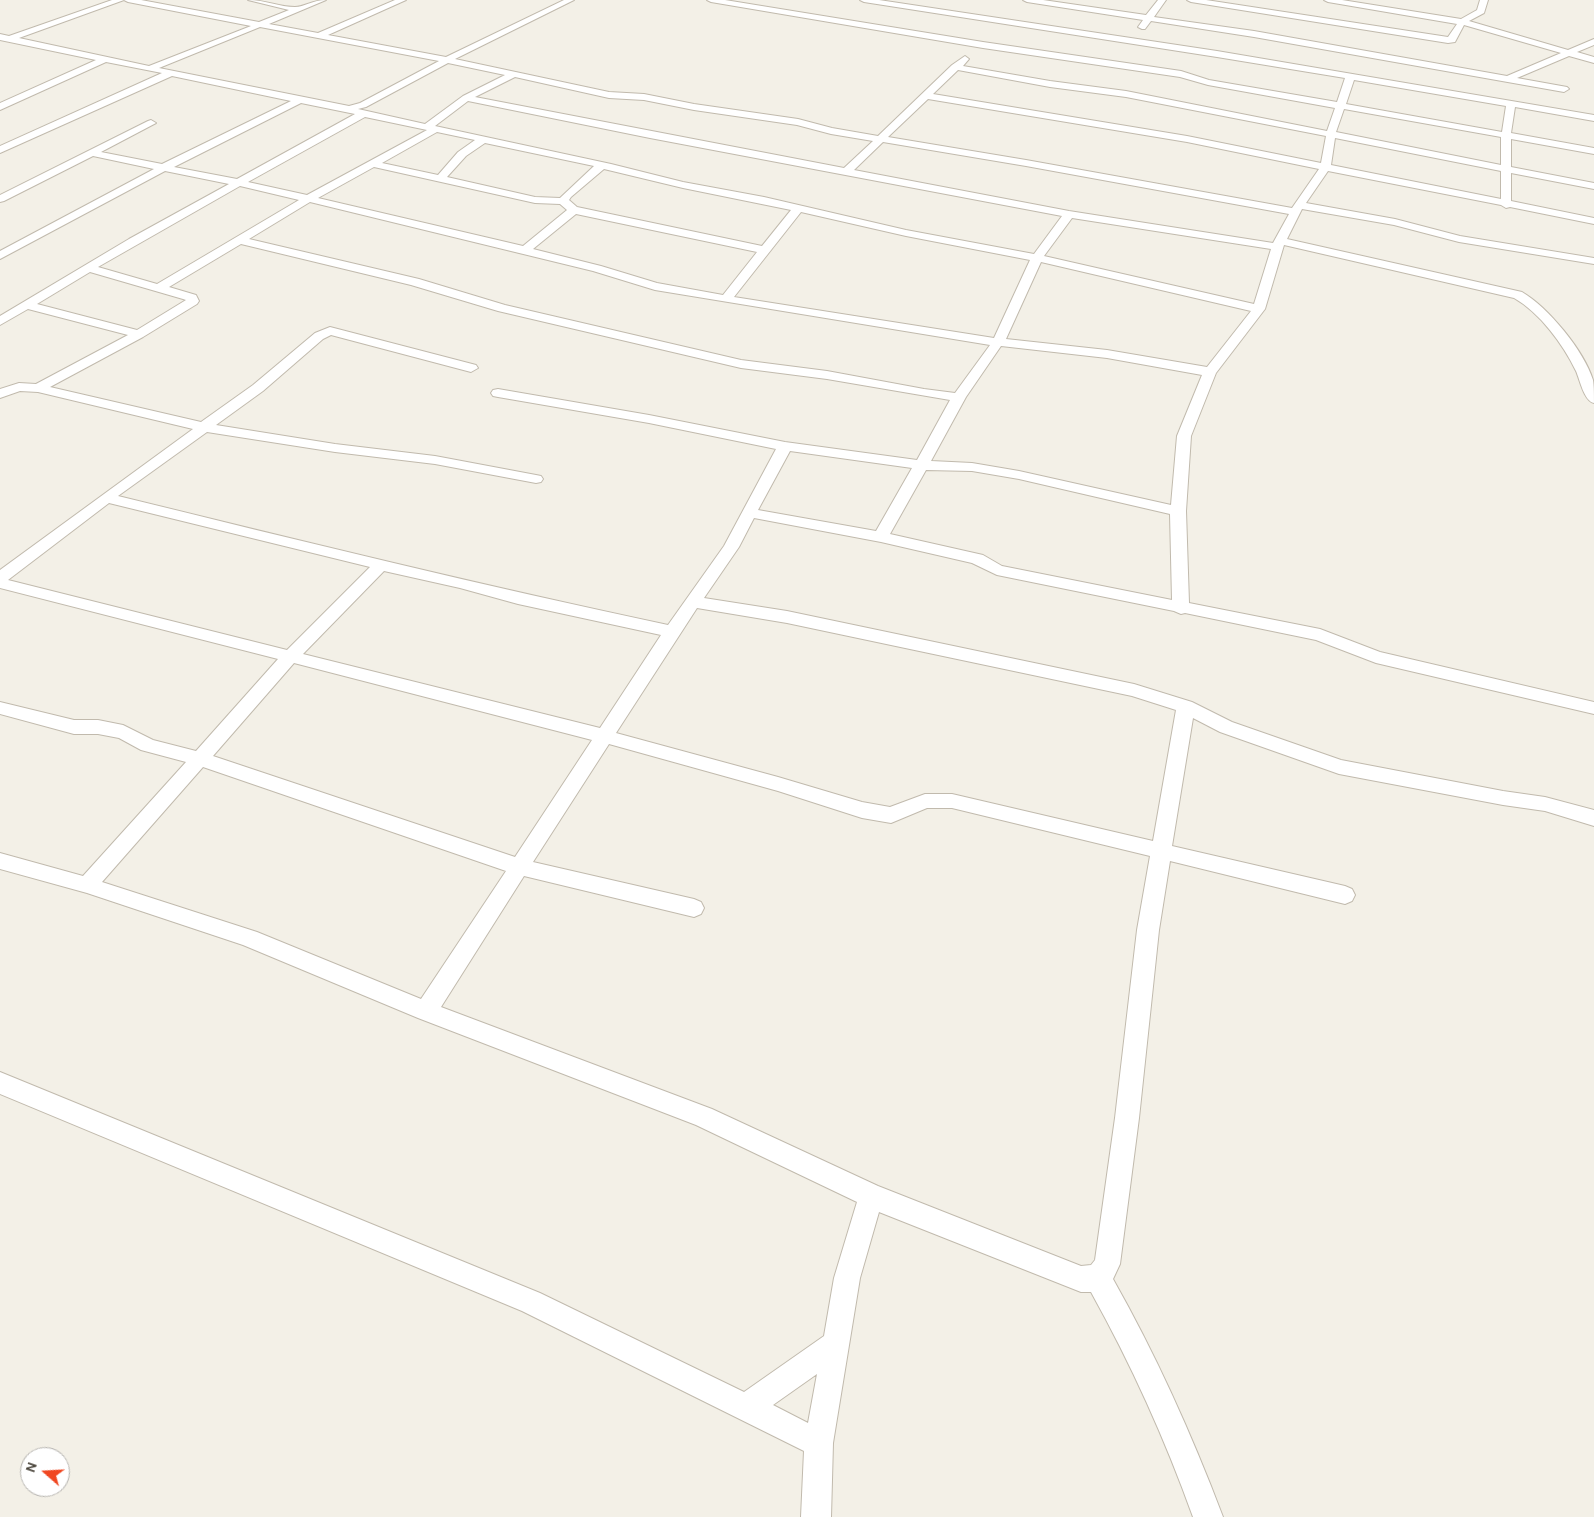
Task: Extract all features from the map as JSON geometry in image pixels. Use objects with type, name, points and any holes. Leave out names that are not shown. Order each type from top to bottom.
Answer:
[{"type":"street","points":[[4,38],[120,0]]},
{"type":"street","points":[[128,0],[447,60],[609,95],[644,97],[694,107],[798,122],[831,131],[1297,208],[1395,222],[1459,239],[1594,261]]},
{"type":"street","points":[[252,0],[298,10]]},
{"type":"street","points":[[152,68],[322,0]]},
{"type":"street","points":[[319,36],[402,0]]},
{"type":"street","points":[[339,108],[363,105],[447,60],[570,0]]},
{"type":"street","points":[[711,0],[768,11],[832,19],[982,45],[1181,74],[1208,82],[1594,151]]},
{"type":"street","points":[[864,0],[1133,41],[1594,118]]},
{"type":"street","points":[[1026,0],[1264,36],[1564,89]]},
{"type":"street","points":[[1133,41],[1162,0]]},
{"type":"street","points":[[1191,0],[1448,40],[1452,40],[1462,22],[1481,11],[1484,0],[1480,0]]},
{"type":"street","points":[[1328,0],[1462,22],[1594,60]]},
{"type":"street","points":[[1374,27],[1389,0]]},
{"type":"street","points":[[768,11],[779,4]]},
{"type":"street","points":[[4,38],[364,113],[602,165],[683,185],[1037,258],[1259,309]]},
{"type":"street","points":[[1510,78],[1594,42]]},
{"type":"street","points":[[846,172],[955,67],[982,45]]},
{"type":"street","points":[[0,106],[105,59]]},
{"type":"street","points":[[955,67],[1050,84],[1126,94],[1594,186]]},
{"type":"street","points":[[0,150],[170,73]]},
{"type":"street","points":[[159,288],[308,199],[373,164],[431,128],[466,98],[514,74]]},
{"type":"street","points":[[1181,609],[1178,511],[1184,436],[1210,372],[1259,309],[1279,244],[1297,208],[1325,168],[1331,134],[1350,78]]},
{"type":"street","points":[[927,96],[1108,124],[1506,205],[1594,221]]},
{"type":"street","points":[[466,98],[650,135],[1069,214],[1279,244],[1518,295],[1532,302],[1567,343],[1587,378],[1594,399]]},
{"type":"street","points":[[0,256],[165,167],[251,126],[300,100]]},
{"type":"street","points":[[1506,205],[1506,135],[1511,104]]},
{"type":"street","points":[[0,321],[88,268],[364,113]]},
{"type":"street","points":[[0,199],[151,123]]},
{"type":"street","points":[[440,179],[462,154],[484,139]]},
{"type":"street","points":[[91,153],[240,183],[525,250],[597,268],[655,286],[998,342],[1107,354],[1210,372]]},
{"type":"street","points":[[373,164],[535,200],[563,201],[573,210],[764,250]]},
{"type":"street","points":[[563,201],[602,165]]},
{"type":"street","points":[[726,299],[798,208]]},
{"type":"street","points":[[525,250],[560,224],[573,210]]},
{"type":"street","points":[[881,537],[959,398],[998,342],[1037,258],[1069,214]]},
{"type":"street","points":[[240,240],[415,282],[502,308],[741,364],[827,375],[959,398]]},
{"type":"street","points":[[38,388],[139,334],[193,301],[187,296],[88,268]]},
{"type":"street","points":[[27,305],[139,334]]},
{"type":"street","points":[[0,578],[106,498],[258,388],[319,336],[330,331],[471,368]]},
{"type":"street","points":[[0,394],[19,386],[38,388],[203,428],[335,448],[435,460],[536,479]]},
{"type":"street","points":[[498,393],[649,419],[785,446],[920,465],[972,467],[1019,475],[1178,511]]},
{"type":"street","points":[[426,1011],[672,632],[731,548],[750,513],[762,485],[785,446]]},
{"type":"street","points":[[106,498],[462,583],[518,600],[672,632]]},
{"type":"street","points":[[750,513],[881,537],[977,559],[997,570],[1181,609],[1320,635],[1376,657],[1594,708]]},
{"type":"street","points":[[87,885],[290,657],[381,565]]},
{"type":"street","points":[[0,583],[604,736],[778,784],[862,810],[891,815],[925,801],[952,801],[1345,895]]},
{"type":"street","points":[[692,602],[787,617],[1016,667],[1134,690],[1186,707],[1226,727],[1339,767],[1503,798],[1546,804],[1594,818]]},
{"type":"street","points":[[1098,1278],[1107,1264],[1127,1118],[1148,930],[1186,707]]},
{"type":"street","points":[[0,708],[74,727],[98,727],[123,732],[148,745],[201,759],[519,867],[694,908]]},
{"type":"street","points":[[0,861],[87,885],[249,938],[426,1011],[704,1117],[871,1196],[1082,1279],[1098,1278]]},
{"type":"street","points":[[0,1083],[531,1302],[748,1406],[819,1443]]},
{"type":"street","points":[[816,1517],[819,1443],[847,1278],[871,1196]]},
{"type":"street","points":[[1098,1278],[1132,1338],[1190,1466],[1208,1517]]},
{"type":"street","points":[[748,1406],[836,1344]]}]
